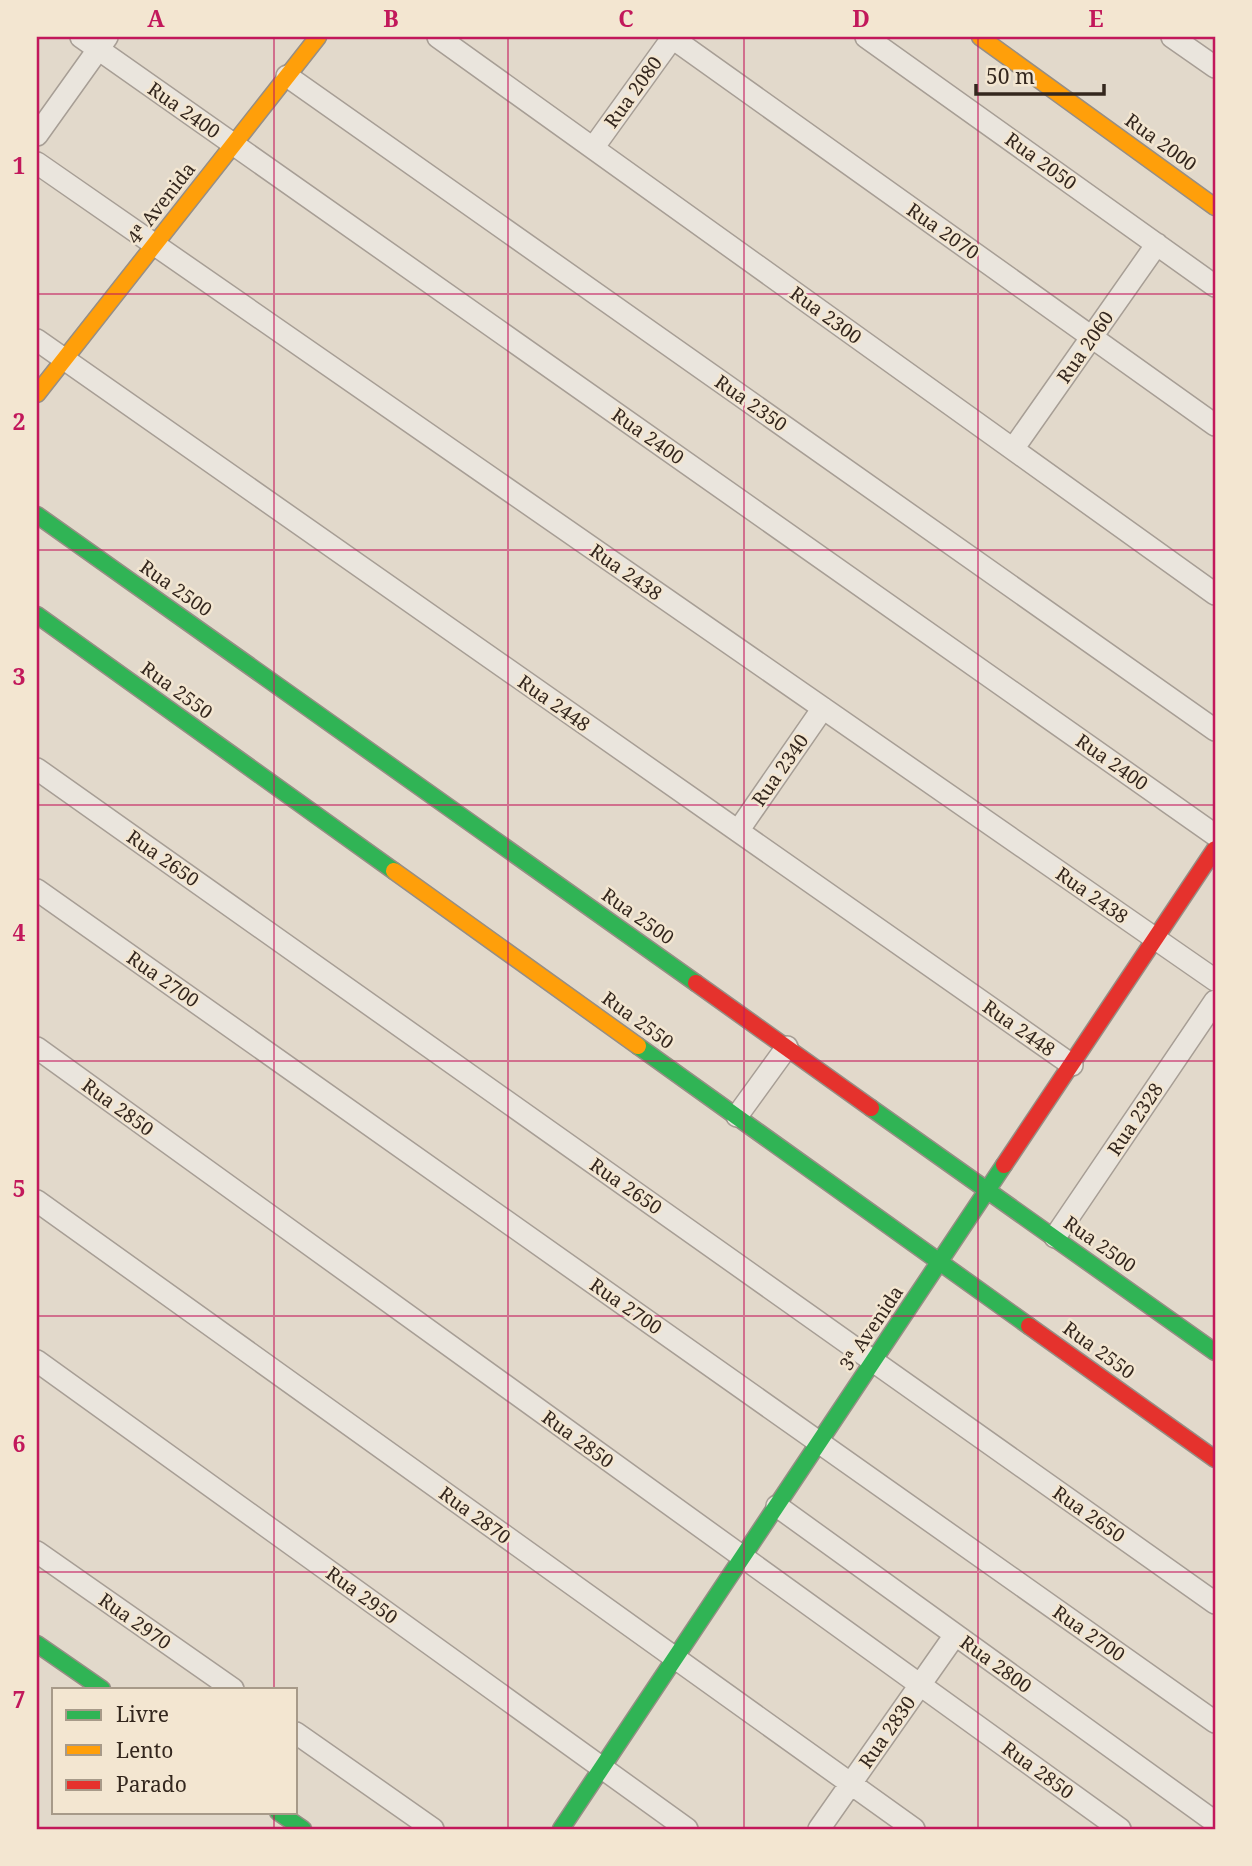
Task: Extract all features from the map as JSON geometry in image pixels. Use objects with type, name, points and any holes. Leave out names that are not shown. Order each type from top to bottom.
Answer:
[{"type":"main road","name":"4ª Avenida","points":[[37,394],[318,37]]},
{"type":"main road","name":"Rua 2000","points":[[981,37],[1215,207]]},
{"type":"main road","name":"Rua 2500","points":[[37,514],[1215,1352]]},
{"type":"main road","name":"Rua 2550","points":[[37,615],[1215,1459]]},
{"type":"main road","name":"3ª Avenida","points":[[561,1829],[1215,849]]},
{"type":"main road","points":[[37,1644],[101,1688]]},
{"type":"main road","points":[[281,1814],[303,1829]]},
{"type":"street","name":"Rua 2300","points":[[438,37],[1215,594]]},
{"type":"street","name":"Rua 2080","points":[[593,148],[672,37]]},
{"type":"street","name":"Rua 2070","points":[[672,37],[1215,425]]},
{"type":"street","name":"Rua 2050","points":[[866,37],[1215,286]]},
{"type":"street","points":[[1172,37],[1215,67]]},
{"type":"street","points":[[37,135],[96,41]]},
{"type":"street","name":"Rua 2400","points":[[96,41],[234,144],[1215,835]]},
{"type":"street","name":"Rua 2350","points":[[287,76],[1215,730]]},
{"type":"street","name":"Rua 2438","points":[[37,163],[1215,980]]},
{"type":"street","name":"Rua 2060","points":[[1013,449],[1157,244]]},
{"type":"street","name":"Rua 2448","points":[[37,340],[1072,1065]]},
{"type":"street","name":"Rua 2340","points":[[737,831],[823,708]]},
{"type":"street","name":"Rua 2650","points":[[37,769],[1215,1603]]},
{"type":"street","name":"Rua 2700","points":[[37,890],[1215,1722]]},
{"type":"street","name":"Rua 2328","points":[[1055,1237],[1215,1001]]},
{"type":"street","points":[[737,1116],[787,1047]]},
{"type":"street","name":"Rua 2850","points":[[37,1048],[1120,1829]]},
{"type":"street","name":"Rua 2870","points":[[37,1201],[914,1829]]},
{"type":"street","name":"Rua 2950","points":[[37,1361],[687,1829]]},
{"type":"street","name":"Rua 2800","points":[[777,1506],[1215,1822]]},
{"type":"street","name":"Rua 2970","points":[[37,1552],[232,1688]]},
{"type":"street","name":"Rua 2830","points":[[819,1829],[955,1635]]},
{"type":"street","points":[[298,1734],[433,1829]]},
{"type":"traffic: fast","points":[[37,515],[696,983]]},
{"type":"traffic: fast","points":[[37,615],[394,871]]},
{"type":"traffic: fast","points":[[638,1046],[1029,1326]]},
{"type":"traffic: fast","points":[[871,1108],[1215,1352]]},
{"type":"traffic: fast","points":[[561,1829],[1004,1165]]},
{"type":"traffic: fast","points":[[37,1644],[101,1688]]},
{"type":"traffic: fast","points":[[281,1814],[303,1829]]},
{"type":"traffic: slow","points":[[37,394],[318,37]]},
{"type":"traffic: slow","points":[[980,37],[1215,207]]},
{"type":"traffic: slow","points":[[394,871],[638,1046]]},
{"type":"traffic: jam","points":[[1004,1165],[1215,849]]},
{"type":"traffic: jam","points":[[696,983],[871,1108]]},
{"type":"traffic: jam","points":[[1029,1326],[1215,1459]]}]
